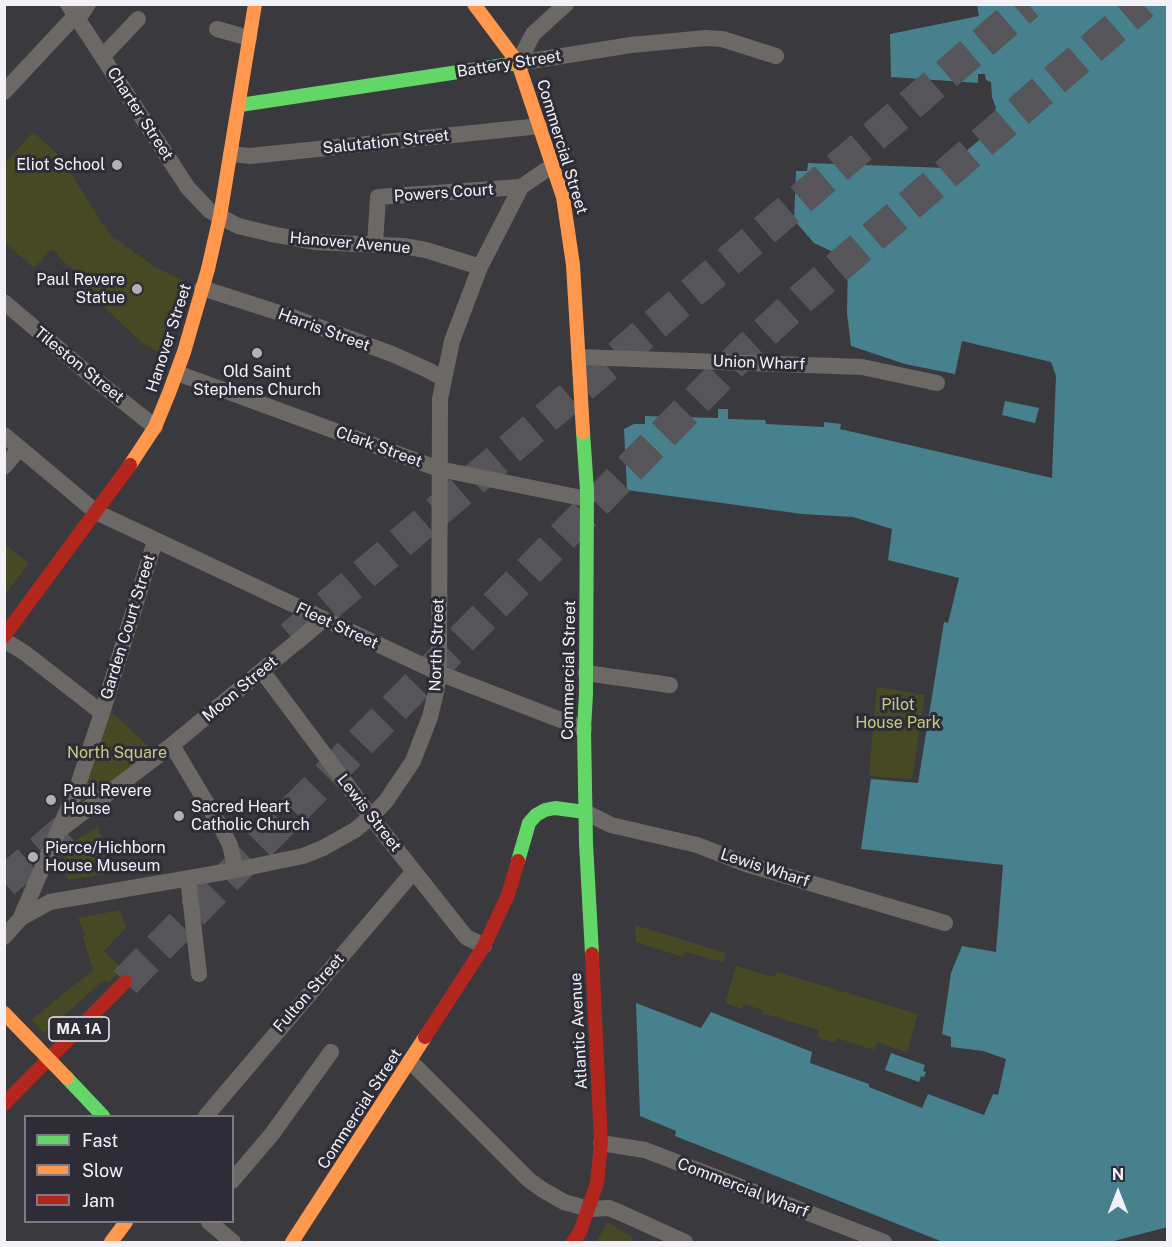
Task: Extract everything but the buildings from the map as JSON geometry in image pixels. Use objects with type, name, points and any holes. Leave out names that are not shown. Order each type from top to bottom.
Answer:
[{"type":"main road","name":"Hanover Street","points":[[4,638],[133,460],[154,427],[177,373],[220,216],[255,4]]},
{"type":"main road","name":"Commercial Street","points":[[292,1242],[484,946],[508,895],[529,823],[536,815],[555,808],[585,812],[587,499],[571,241],[563,197],[518,63],[474,4]]},
{"type":"main road","name":"Battery Street","points":[[240,105],[518,63]]},
{"type":"main road","name":"Atlantic Avenue","points":[[573,1242],[590,1209],[597,1181],[601,1143],[585,812]]},
{"type":"main road","name":"MA 1A","points":[[4,1104],[125,982]]},
{"type":"main road","points":[[4,1013],[102,1115]]},
{"type":"main road","points":[[111,1242],[125,1223]]},
{"type":"street","points":[[518,63],[534,34],[566,4]]},
{"type":"street","points":[[4,92],[78,10]]},
{"type":"street","name":"Charter Street","points":[[78,10],[130,102],[188,188],[210,211],[220,216]]},
{"type":"street","points":[[103,56],[138,19]]},
{"type":"street","points":[[217,29],[249,38]]},
{"type":"street","name":"Battery Street","points":[[518,63],[631,45],[706,38],[722,39],[776,56]]},
{"type":"street","name":"Salutation Street","points":[[231,154],[250,156],[540,126]]},
{"type":"street","name":"North Street","points":[[4,938],[21,918],[44,904],[66,898],[284,861],[323,848],[355,830],[386,801],[412,761],[430,717],[439,673],[440,399],[458,322],[480,267],[521,187],[553,165]]},
{"type":"street","name":"Powers Court","points":[[375,244],[378,197],[521,187]]},
{"type":"street","name":"Hanover Avenue","points":[[220,216],[238,226],[276,235],[314,242],[375,244],[426,250],[480,267]]},
{"type":"street","name":"Harris Street","points":[[202,288],[292,317],[392,354],[444,379]]},
{"type":"street","name":"Tileston Street","points":[[4,302],[154,427]]},
{"type":"street","name":"Union Wharf","points":[[579,357],[852,366],[878,369],[938,383]]},
{"type":"street","name":"Clark Street","points":[[177,373],[439,469],[587,499]]},
{"type":"street","name":"Fleet Street","points":[[4,435],[96,512],[439,673],[584,729]]},
{"type":"street","points":[[4,467],[20,449]]},
{"type":"street","name":"Garden Court Street","points":[[102,713],[154,541]]},
{"type":"street","name":"Moon Street","points":[[60,830],[156,758],[323,620]]},
{"type":"street","points":[[4,638],[102,713],[60,830],[21,918]]},
{"type":"street","name":"Lewis Street","points":[[262,671],[371,817],[466,937],[484,946]]},
{"type":"street","points":[[586,673],[670,685]]},
{"type":"street","points":[[172,745],[222,829],[230,845],[236,870]]},
{"type":"street","name":"Lewis Wharf","points":[[585,812],[611,825],[697,845],[746,864],[945,923]]},
{"type":"street","name":"Fulton Street","points":[[207,1115],[414,871]]},
{"type":"street","points":[[188,878],[199,974]]},
{"type":"street","points":[[234,1179],[272,1134],[331,1052]]},
{"type":"street","points":[[410,1061],[529,1180],[564,1202],[590,1209],[609,1208],[685,1242]]},
{"type":"street","name":"Commercial Wharf","points":[[601,1143],[645,1150],[884,1242]]},
{"type":"street","points":[[211,1223],[233,1242]]},
{"type":"green space","points":[[33,132],[60,156],[109,234],[155,267],[184,281],[161,354],[141,342],[100,303],[104,298],[91,288],[93,285],[51,249],[34,268],[5,243],[5,163]]},
{"type":"green space","points":[[4,544],[29,563],[5,595],[4,595]]},
{"type":"green space","name":"Pilot House Park","points":[[877,687],[925,695],[912,779],[869,776]]},
{"type":"green space","name":"North Square","points":[[105,706],[159,756],[60,830]]},
{"type":"green space","points":[[97,827],[119,872],[68,880],[61,864],[73,842]]},
{"type":"green space","points":[[120,910],[126,928],[104,951],[122,969],[109,983],[104,980],[44,1033],[31,1020],[93,970],[83,936],[85,935],[78,918]]},
{"type":"green space","points":[[635,925],[726,953],[723,962],[686,952],[683,957],[636,942]]},
{"type":"green space","points":[[736,966],[774,977],[777,972],[918,1014],[907,1053],[877,1042],[874,1050],[837,1038],[835,1043],[817,1037],[819,1030],[762,1013],[763,1010],[744,1004],[742,1009],[725,1003]]},
{"type":"green space","points":[[608,1222],[632,1237],[633,1242],[596,1242]]},
{"type":"water","points":[[977,5],[1167,5],[1168,1227],[1110,1242],[943,1242],[675,1136],[676,1131],[640,1116],[636,1003],[701,1028],[711,1012],[812,1052],[810,1063],[869,1084],[869,1087],[922,1108],[928,1094],[984,1115],[993,1094],[998,1095],[1006,1059],[983,1051],[951,1047],[951,1037],[942,1034],[951,973],[962,946],[996,952],[1003,865],[861,849],[871,779],[918,783],[944,622],[948,623],[959,578],[888,560],[892,529],[853,517],[802,514],[627,490],[624,429],[634,424],[645,424],[645,416],[718,418],[718,409],[728,409],[728,419],[765,420],[766,424],[824,427],[824,422],[841,424],[840,429],[1052,478],[1056,376],[1051,362],[962,341],[955,374],[905,364],[851,346],[847,313],[848,259],[814,243],[794,220],[796,171],[807,171],[808,163],[946,168],[990,131],[990,121],[996,108],[992,97],[991,82],[986,80],[985,74],[978,74],[978,83],[891,77],[890,34],[979,16]]},
{"type":"water","points":[[1005,401],[1039,408],[1035,423],[1002,415]]},
{"type":"water","points":[[891,1053],[925,1065],[924,1077],[921,1076],[919,1082],[885,1070]]},
{"type":"tunnel","points":[[291,637],[1028,4]]},
{"type":"tunnel","points":[[125,982],[746,350],[801,299],[1143,4]]},
{"type":"tunnel","points":[[4,882],[73,823]]},
{"type":"traffic: fast","points":[[240,105],[518,63]]},
{"type":"traffic: fast","points":[[583,432],[587,490],[584,729],[586,843],[592,954]]},
{"type":"traffic: fast","points":[[518,861],[529,823],[536,815],[555,808],[585,812]]},
{"type":"traffic: fast","points":[[67,1078],[102,1115]]},
{"type":"traffic: slow","points":[[130,465],[155,427],[169,393],[184,352],[208,269],[220,216],[255,4]]},
{"type":"traffic: slow","points":[[474,4],[518,63],[563,197],[573,265],[583,432]]},
{"type":"traffic: slow","points":[[4,1013],[37,1047]]},
{"type":"traffic: slow","points":[[292,1242],[425,1037]]},
{"type":"traffic: slow","points":[[37,1047],[67,1078]]},
{"type":"traffic: slow","points":[[111,1242],[125,1223]]},
{"type":"traffic: jam","points":[[4,636],[130,465]]},
{"type":"traffic: jam","points":[[425,1037],[484,946],[508,895],[518,861]]},
{"type":"traffic: jam","points":[[573,1242],[580,1232],[597,1183],[601,1143],[592,954]]},
{"type":"traffic: jam","points":[[4,1104],[125,982]]},
{"type":"place","name":"Eliot School","points":[[117,165]]},
{"type":"place","name":"Paul Revere Statue","points":[[137,289]]},
{"type":"place","name":"Old Saint Stephens Church","points":[[257,353]]},
{"type":"place","name":"Paul Revere House","points":[[51,800]]},
{"type":"place","name":"Sacred Heart Catholic Church","points":[[179,816]]},
{"type":"place","name":"Pierce/Hichborn House Museum","points":[[33,857]]}]
